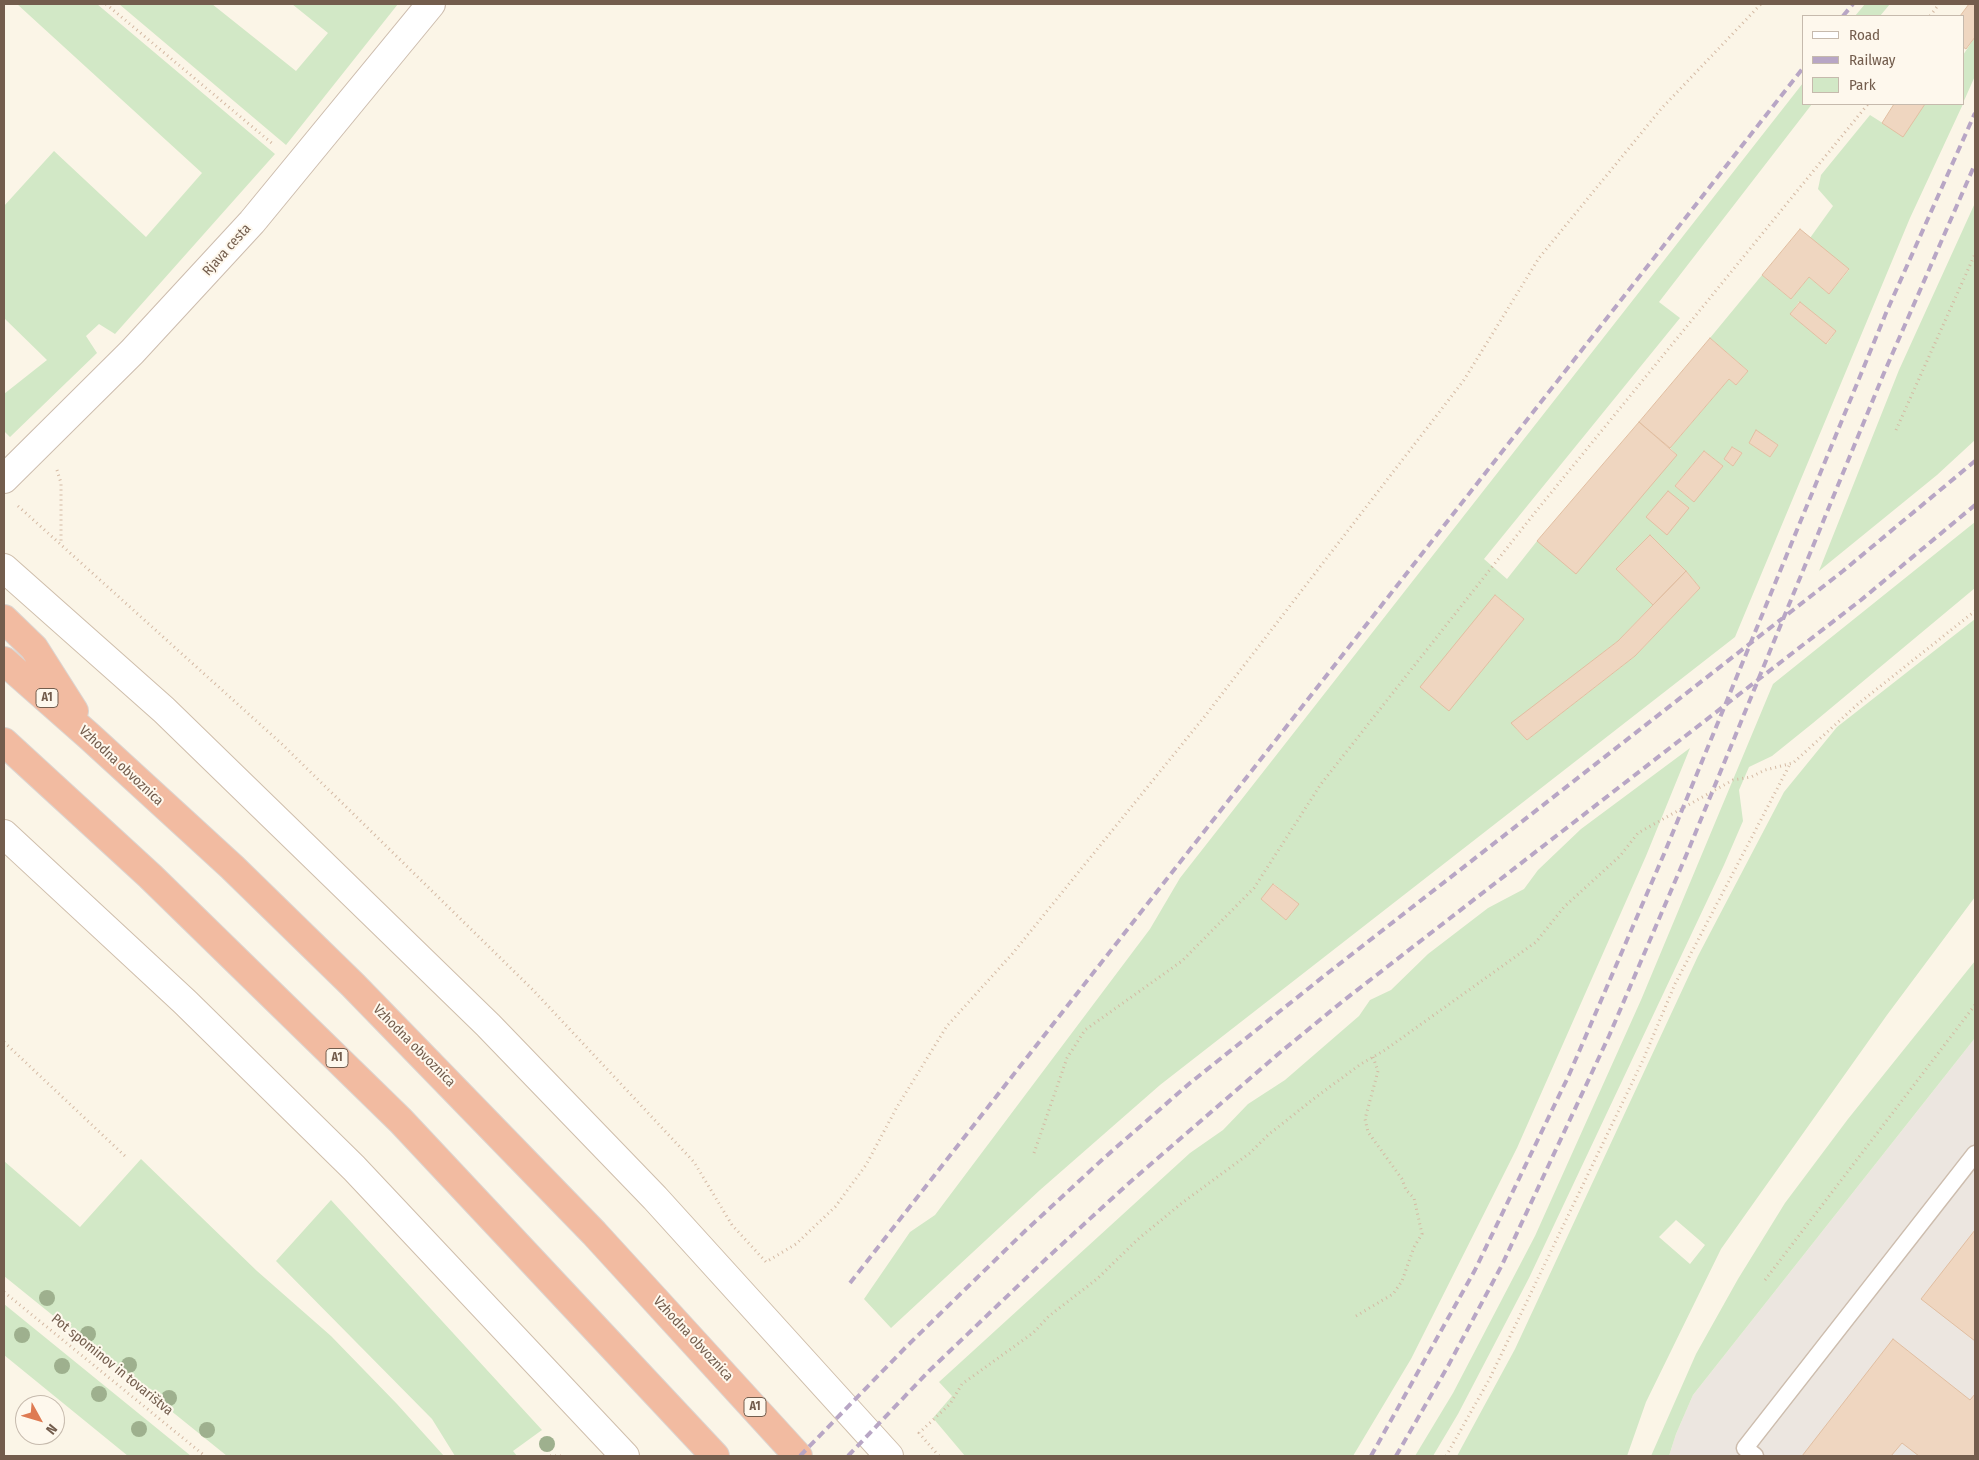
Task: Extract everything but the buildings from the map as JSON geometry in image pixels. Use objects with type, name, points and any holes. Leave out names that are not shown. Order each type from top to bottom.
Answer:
[{"type":"highway","points":[[4,619],[34,648],[89,736]]},
{"type":"highway","name":"Vzhodna obvoznica","points":[[4,661],[232,867],[353,985],[469,1102],[692,1337],[798,1456]]},
{"type":"highway","name":"A1","points":[[8,748],[164,889],[402,1121],[714,1456]]},
{"type":"main road","name":"Rjava cesta","points":[[11,481],[252,222],[300,166],[431,4]]},
{"type":"main road","points":[[4,568],[164,710],[488,1025],[655,1198],[889,1456]]},
{"type":"main road","points":[[4,834],[185,1002],[354,1168],[624,1456]]},
{"type":"lane","points":[[1755,1456],[1745,1448],[1975,1154]]},
{"type":"path","points":[[106,4],[300,166]]},
{"type":"path","points":[[11,481],[61,543],[283,745],[533,990],[694,1162],[732,1225],[766,1262],[796,1244],[835,1207],[866,1165],[897,1107],[947,1026],[1014,953],[1205,716],[1464,380],[1539,258],[1661,109],[1761,4]]},
{"type":"path","points":[[1931,15],[1939,4]]},
{"type":"path","points":[[1034,1153],[1067,1058],[1085,1030],[1182,961],[1254,888],[1327,776],[1533,515],[1867,105]]},
{"type":"path","points":[[1896,430],[1975,254]]},
{"type":"path","points":[[56,465],[61,483],[61,543]]},
{"type":"path","points":[[1446,1456],[1489,1380],[1643,1060],[1684,966],[1789,766],[1858,704],[1975,611]]},
{"type":"path","points":[[939,1456],[919,1433],[950,1404],[962,1384],[1032,1333],[1049,1316],[1097,1279],[1137,1240],[1182,1203],[1250,1153],[1268,1135],[1316,1097],[1536,942],[1569,902],[1620,856],[1638,833],[1733,780],[1752,777],[1765,770],[1789,766]]},
{"type":"path","points":[[1765,1280],[1975,1006]]},
{"type":"path","points":[[4,1042],[126,1157]]},
{"type":"path","points":[[1356,1316],[1393,1294],[1402,1281],[1414,1247],[1422,1234],[1414,1198],[1406,1190],[1402,1179],[1368,1132],[1365,1119],[1378,1071],[1373,1057]]},
{"type":"path","name":"Pot spominov in tovarištva","points":[[4,1292],[205,1456]]},
{"type":"path","points":[[550,1456],[565,1456]]},
{"type":"shaded area","points":[[1975,1038],[1975,1456],[1669,1456],[1676,1434],[1693,1395]]},
{"type":"green space","points":[[17,4],[97,4],[275,154],[115,334],[99,324],[86,336],[97,353],[10,437],[4,431],[4,394],[47,360],[4,318],[4,206],[54,151],[146,237],[202,173]]},
{"type":"green space","points":[[119,4],[212,4],[296,71],[328,33],[292,4],[398,4],[286,145]]},
{"type":"green space","points":[[1865,4],[1890,4],[1881,15],[1856,15]]},
{"type":"green space","points":[[1975,37],[1975,76],[1964,101],[1964,54]]},
{"type":"green space","points":[[1802,84],[1802,105],[1811,105],[1659,302],[1680,318],[1484,559],[1507,579],[1537,541],[1677,455],[1670,448],[1729,379],[1736,385],[1748,371],[1710,338],[1762,275],[1791,299],[1809,277],[1829,294],[1849,270],[1810,238],[1833,206],[1818,189],[1821,175],[1870,115],[1903,136],[1924,105],[1963,105],[1910,218],[1735,637],[1160,1085],[1040,1190],[891,1328],[864,1299],[910,1232],[935,1215],[1150,929],[1180,878]],"holes":[[[1799,302],[1836,331],[1827,344],[1790,314]],[[1756,431],[1778,445],[1770,457],[1749,443]],[[1732,447],[1742,453],[1733,466],[1724,459]],[[1704,451],[1723,466],[1693,501],[1675,486]],[[1650,535],[1700,588],[1635,656],[1527,740],[1512,724],[1618,641],[1653,605],[1616,569]],[[1495,595],[1524,619],[1449,710]],[[1274,884],[1298,904],[1286,920],[1261,899]]]},
{"type":"green space","points":[[1975,203],[1975,440],[1937,475],[1819,571],[1899,370]]},
{"type":"green space","points":[[1975,522],[1975,588],[1772,756],[1749,767],[1739,790],[1743,821],[1529,1278],[1458,1414],[1433,1456],[1415,1456],[1453,1393],[1535,1236],[1641,1000],[1773,684]]},
{"type":"green space","points":[[1975,619],[1975,897],[1887,1015],[1721,1249],[1646,1402],[1627,1456],[1457,1456],[1515,1349],[1698,956],[1784,792],[1837,727]],"holes":[[[1676,1220],[1705,1245],[1690,1264],[1659,1237]]]},
{"type":"green space","points":[[1690,748],[1646,856],[1517,1148],[1411,1359],[1353,1456],[965,1456],[933,1418],[952,1396],[939,1382],[1190,1153],[1223,1130],[1248,1104],[1285,1080],[1359,1016],[1370,1000],[1391,990],[1428,954],[1488,908],[1524,889],[1538,870],[1581,829]]},
{"type":"green space","points":[[1975,961],[1975,1038],[1693,1395],[1676,1434],[1669,1456],[1651,1456],[1696,1354],[1738,1279],[1785,1203],[1848,1119]]},
{"type":"green space","points":[[141,1159],[257,1271],[331,1336],[444,1456],[227,1456],[4,1276],[4,1161],[80,1227]]},
{"type":"green space","points":[[331,1200],[542,1430],[513,1451],[517,1456],[455,1456],[432,1419],[276,1261]]},
{"type":"green space","points":[[4,1304],[191,1456],[128,1456],[65,1405],[65,1395],[53,1395],[4,1355]]},
{"type":"railway","points":[[1844,15],[1853,4]]},
{"type":"railway","points":[[850,1283],[1802,69]]},
{"type":"railway","points":[[1371,1456],[1475,1270],[1569,1075],[1664,854],[1886,313],[1975,113]]},
{"type":"railway","points":[[1396,1456],[1448,1366],[1502,1265],[1609,1036],[1688,851],[1884,373],[1975,164]]},
{"type":"railway","points":[[800,1456],[907,1346],[1024,1232],[1104,1158],[1190,1083],[1324,976],[1843,571],[1975,461]]},
{"type":"railway","points":[[848,1456],[929,1371],[1047,1258],[1129,1183],[1277,1055],[1343,1001],[1861,600],[1975,505]]}]
